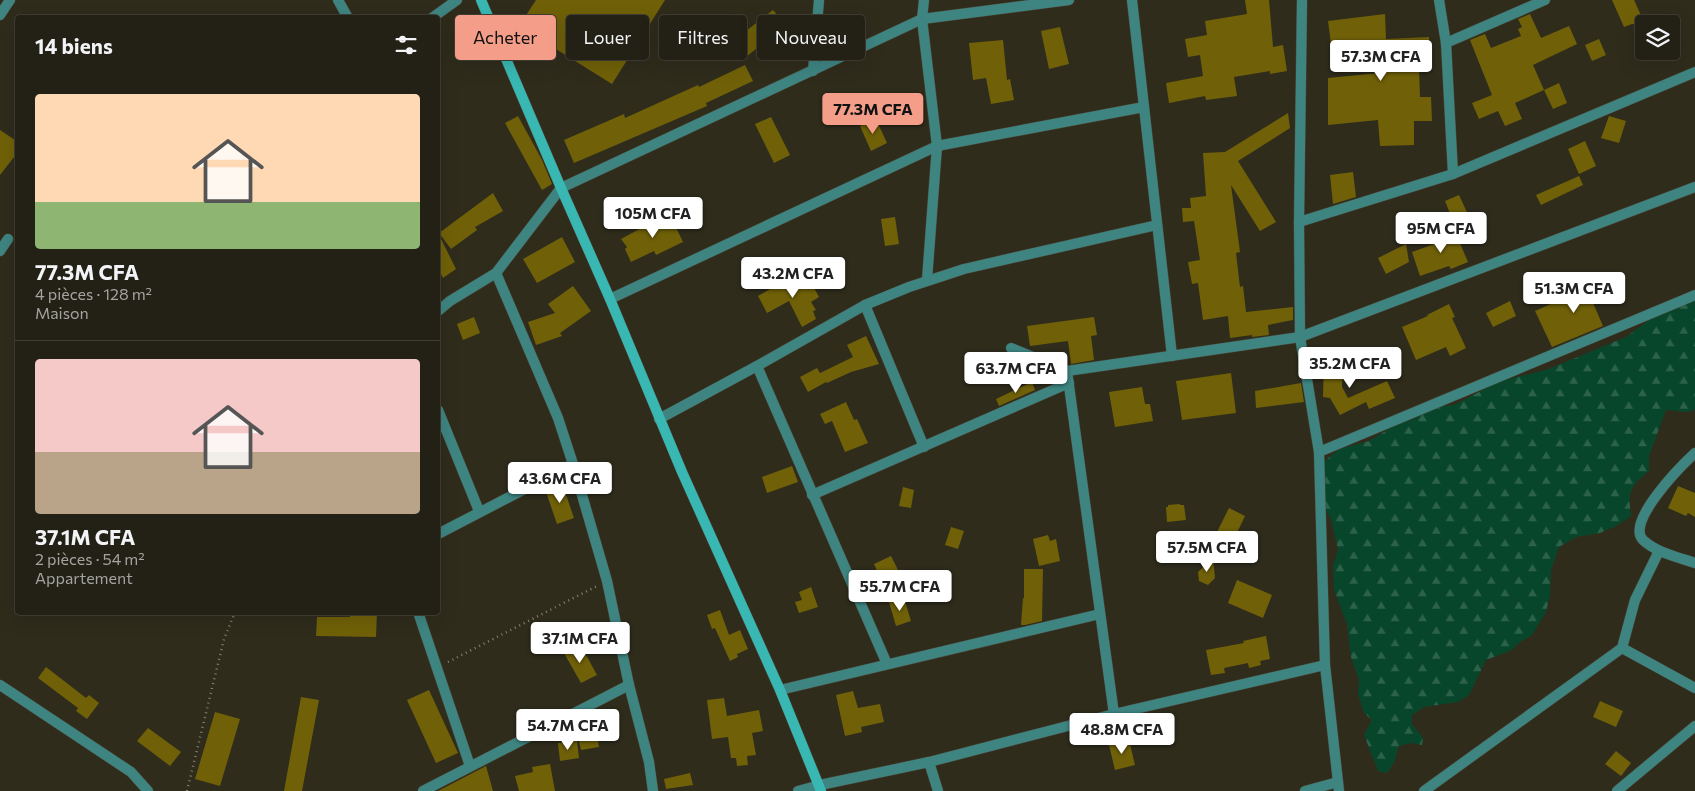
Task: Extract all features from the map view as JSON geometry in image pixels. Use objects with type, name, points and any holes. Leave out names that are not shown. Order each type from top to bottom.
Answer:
[{"type":"street","points":[[0,15],[10,0]]},
{"type":"street","points":[[338,0],[346,15]]},
{"type":"street","points":[[436,15],[457,0]]},
{"type":"street","points":[[481,0],[610,299],[659,419],[780,690],[821,788]]},
{"type":"street","points":[[813,71],[819,0]]},
{"type":"street","points":[[924,0],[922,19],[937,146],[927,280]]},
{"type":"street","points":[[440,309],[450,301],[496,273],[561,188],[922,19],[1069,0]]},
{"type":"street","points":[[1132,0],[1172,356]]},
{"type":"street","points":[[1302,0],[1299,222],[1300,337],[1319,452],[1325,665],[1338,786],[1304,791]]},
{"type":"street","points":[[1439,0],[1446,43],[1452,174]]},
{"type":"street","points":[[1446,43],[1545,0]]},
{"type":"street","points":[[1299,222],[1452,174],[1695,72]]},
{"type":"street","points":[[610,299],[937,146],[1144,107]]},
{"type":"street","points":[[1012,348],[1068,371],[1300,337],[1695,187]]},
{"type":"street","points":[[659,419],[865,305],[927,280],[964,269],[1157,225]]},
{"type":"street","points":[[0,251],[8,239]]},
{"type":"street","points":[[496,273],[558,418],[573,464],[607,581],[649,762],[653,791]]},
{"type":"street","points":[[1319,452],[1695,295]]},
{"type":"street","points":[[865,305],[924,447]]},
{"type":"street","points":[[756,366],[887,664]]},
{"type":"street","points":[[1068,371],[1114,714]]},
{"type":"street","points":[[812,496],[1069,383]]},
{"type":"street","points":[[440,415],[479,511]]},
{"type":"street","points":[[1695,453],[1678,468],[1658,492],[1640,524],[1642,539],[1659,551],[1695,564]]},
{"type":"street","points":[[440,533],[573,464]]},
{"type":"street","points":[[1424,791],[1622,648],[1635,600],[1659,551]]},
{"type":"street","points":[[780,690],[1100,614]]},
{"type":"street","points":[[419,615],[470,766]]},
{"type":"street","points":[[1622,648],[1695,688]]},
{"type":"street","points":[[798,791],[821,788],[1114,714],[1325,665]]},
{"type":"street","points":[[0,685],[131,772],[148,791]]},
{"type":"street","points":[[423,791],[630,685]]},
{"type":"street","points":[[1617,791],[1695,726]]},
{"type":"street","points":[[929,762],[938,791]]},
{"type":"path","points":[[438,668],[607,581]]},
{"type":"path","points":[[186,791],[224,639],[234,615]]},
{"type":"green space","points":[[1695,299],[1695,410],[1687,412],[1666,410],[1649,456],[1649,471],[1637,481],[1631,491],[1631,516],[1616,526],[1600,533],[1576,537],[1559,547],[1551,570],[1550,595],[1546,612],[1532,635],[1510,651],[1486,660],[1469,695],[1458,702],[1424,707],[1412,715],[1412,724],[1423,738],[1422,745],[1412,743],[1399,746],[1394,763],[1387,773],[1378,771],[1364,735],[1372,720],[1364,713],[1358,694],[1359,680],[1351,657],[1347,624],[1334,590],[1333,566],[1338,550],[1331,519],[1323,504],[1320,468],[1339,449],[1369,441],[1397,424],[1414,419],[1433,407],[1454,405],[1500,381],[1546,370],[1626,337],[1656,315]]},
{"type":"building","points":[[536,0],[665,0],[649,25],[649,15],[566,15],[566,55],[556,49],[556,15],[526,15]]},
{"type":"building","points":[[1245,0],[1269,0],[1273,47],[1283,45],[1287,71],[1270,74],[1270,71],[1234,77],[1237,96],[1206,100],[1205,96],[1169,103],[1166,83],[1203,76],[1200,55],[1188,57],[1185,39],[1207,35],[1205,21],[1247,14]]},
{"type":"building","points":[[1612,0],[1634,0],[1641,15],[1635,15],[1635,24],[1624,27]]},
{"type":"building","points":[[773,10],[777,15],[767,15]]},
{"type":"building","points":[[1385,14],[1386,39],[1429,37],[1430,67],[1419,68],[1420,97],[1431,97],[1432,121],[1414,121],[1414,145],[1380,146],[1378,120],[1328,125],[1328,78],[1379,73],[1377,41],[1331,44],[1328,21]]},
{"type":"building","points":[[1530,14],[1541,38],[1569,26],[1577,44],[1533,65],[1544,90],[1515,103],[1522,119],[1505,126],[1498,111],[1479,119],[1472,103],[1492,95],[1470,40],[1485,34],[1491,48],[1521,36],[1518,29],[1522,27],[1518,19]]},
{"type":"building","points":[[757,22],[757,48],[747,56],[747,30]]},
{"type":"building","points":[[1060,27],[1069,64],[1049,69],[1041,31]]},
{"type":"building","points":[[1599,39],[1606,55],[1592,61],[1585,45]]},
{"type":"building","points":[[1003,40],[1007,80],[1010,79],[1014,100],[991,104],[986,78],[973,80],[969,43]]},
{"type":"building","points":[[574,60],[627,60],[612,84]]},
{"type":"building","points":[[745,65],[753,81],[706,103],[707,106],[574,163],[564,140],[624,114],[625,118],[698,85],[699,87]]},
{"type":"building","points":[[1559,83],[1567,103],[1553,109],[1544,90]]},
{"type":"building","points":[[1288,113],[1290,128],[1238,161],[1276,222],[1260,231],[1231,185],[1240,252],[1236,253],[1240,287],[1243,286],[1246,312],[1293,307],[1293,320],[1268,325],[1269,335],[1230,338],[1228,316],[1203,320],[1198,283],[1192,284],[1188,262],[1200,260],[1194,221],[1183,222],[1182,208],[1191,208],[1190,198],[1206,196],[1203,153],[1225,152]]},
{"type":"building","points":[[518,116],[542,160],[552,184],[542,190],[505,123]]},
{"type":"building","points":[[1609,116],[1626,121],[1619,143],[1601,138]]},
{"type":"building","points":[[771,117],[790,155],[774,163],[755,124]]},
{"type":"building","points":[[876,119],[887,143],[871,151],[860,126]]},
{"type":"building","points":[[0,130],[15,140],[15,156],[0,175]]},
{"type":"building","points":[[1585,141],[1596,166],[1579,174],[1568,149]]},
{"type":"building","points":[[1353,172],[1356,197],[1333,204],[1330,175]]},
{"type":"building","points":[[1579,176],[1583,185],[1541,205],[1536,195]]},
{"type":"building","points":[[493,193],[503,211],[475,227],[477,230],[451,249],[440,232]]},
{"type":"building","points":[[1459,195],[1470,219],[1455,226],[1445,201]]},
{"type":"building","points":[[669,213],[683,242],[656,255],[654,251],[631,262],[625,249],[627,247],[621,239]]},
{"type":"building","points":[[895,217],[899,244],[885,246],[881,219]]},
{"type":"building","points":[[1453,227],[1468,262],[1451,269],[1449,266],[1420,276],[1412,252],[1440,242],[1436,233]]},
{"type":"building","points":[[440,237],[456,269],[443,278],[441,274]]},
{"type":"building","points":[[562,237],[575,262],[537,283],[523,259]]},
{"type":"building","points":[[1406,244],[1409,262],[1386,274],[1378,258]]},
{"type":"building","points":[[806,273],[819,297],[811,302],[816,310],[813,311],[816,319],[802,327],[789,301],[767,313],[758,296],[777,285],[779,288]]},
{"type":"building","points":[[1605,277],[1612,295],[1593,303],[1603,326],[1552,347],[1535,311],[1589,287],[1588,285]]},
{"type":"building","points":[[573,286],[591,311],[560,333],[562,336],[536,345],[528,322],[555,313],[548,304]]},
{"type":"building","points":[[1510,301],[1516,316],[1493,327],[1486,313]]},
{"type":"building","points":[[1449,304],[1455,317],[1452,318],[1466,348],[1450,356],[1446,347],[1416,360],[1402,327],[1428,316]]},
{"type":"building","points":[[474,317],[480,333],[463,340],[457,324]]},
{"type":"building","points":[[1094,317],[1097,335],[1091,336],[1094,360],[1071,364],[1068,341],[1030,346],[1027,326]]},
{"type":"building","points":[[866,336],[879,364],[851,372],[808,392],[800,377],[817,368],[820,373],[853,357],[847,345]]},
{"type":"building","points":[[1324,357],[1343,357],[1342,387],[1348,398],[1387,381],[1395,398],[1369,409],[1366,402],[1340,415],[1330,398],[1323,397]]},
{"type":"building","points":[[1231,373],[1236,413],[1182,420],[1176,381]]},
{"type":"building","points":[[1032,382],[1035,390],[999,406],[996,399]]},
{"type":"building","points":[[1301,383],[1304,402],[1256,408],[1255,391]]},
{"type":"building","points":[[1142,387],[1145,404],[1150,404],[1153,421],[1115,427],[1109,392]]},
{"type":"building","points":[[846,402],[854,420],[857,419],[868,443],[845,452],[832,421],[825,424],[820,414]]},
{"type":"building","points":[[792,466],[798,482],[767,493],[762,477]]},
{"type":"building","points":[[562,483],[574,518],[557,524],[545,489]]},
{"type":"building","points":[[1678,486],[1695,493],[1695,517],[1688,513],[1686,516],[1668,508]]},
{"type":"building","points":[[903,487],[914,490],[911,508],[899,506]]},
{"type":"building","points":[[1168,505],[1184,505],[1186,520],[1167,522],[1166,507]]},
{"type":"building","points":[[1229,508],[1245,516],[1224,560],[1207,552]]},
{"type":"building","points":[[951,527],[964,531],[958,549],[945,545]]},
{"type":"building","points":[[1048,535],[1050,541],[1056,539],[1060,561],[1039,566],[1033,539]]},
{"type":"building","points":[[891,556],[901,576],[883,584],[874,564]]},
{"type":"building","points":[[1213,558],[1215,578],[1208,585],[1199,581],[1198,572]]},
{"type":"building","points":[[1024,569],[1043,569],[1042,621],[1021,625],[1024,598]]},
{"type":"building","points":[[1237,580],[1272,595],[1263,618],[1228,603]]},
{"type":"building","points":[[811,587],[818,607],[799,613],[795,602],[802,600],[799,592]]},
{"type":"building","points":[[904,598],[911,621],[896,626],[889,602]]},
{"type":"building","points":[[720,610],[729,635],[740,630],[748,649],[737,654],[738,657],[730,661],[715,628],[712,629],[707,615]]},
{"type":"building","points":[[350,615],[377,615],[376,637],[316,636],[317,617],[350,617]]},
{"type":"building","points":[[1266,636],[1270,659],[1260,661],[1261,665],[1249,668],[1248,663],[1224,668],[1225,673],[1211,675],[1206,650],[1244,643],[1243,641]]},
{"type":"building","points":[[580,644],[597,675],[581,683],[564,653]]},
{"type":"building","points":[[46,667],[86,698],[89,695],[99,703],[87,719],[76,711],[78,708],[38,678]]},
{"type":"building","points":[[429,690],[458,753],[436,763],[407,700]]},
{"type":"building","points":[[853,691],[858,708],[880,704],[884,722],[861,727],[862,732],[845,736],[836,695]]},
{"type":"building","points":[[301,697],[319,700],[302,791],[284,791]]},
{"type":"building","points":[[724,698],[727,716],[759,710],[763,731],[752,733],[756,755],[747,756],[748,765],[737,766],[736,758],[731,758],[728,737],[712,739],[707,700]]},
{"type":"building","points":[[1600,701],[1623,711],[1616,727],[1593,717]]},
{"type":"building","points":[[215,712],[240,719],[220,786],[195,779]]},
{"type":"building","points":[[148,728],[181,752],[170,766],[137,741]]},
{"type":"building","points":[[596,729],[599,747],[581,750],[577,733]]},
{"type":"building","points":[[1129,740],[1135,765],[1115,770],[1109,745]]},
{"type":"building","points":[[577,741],[579,758],[560,761],[558,743]]},
{"type":"building","points":[[1616,751],[1631,763],[1621,776],[1605,764]]},
{"type":"building","points":[[550,764],[555,791],[519,791],[515,776],[533,772],[532,767]]},
{"type":"building","points":[[486,766],[493,791],[438,791]]},
{"type":"building","points":[[690,773],[693,785],[666,789],[664,779]]}]
